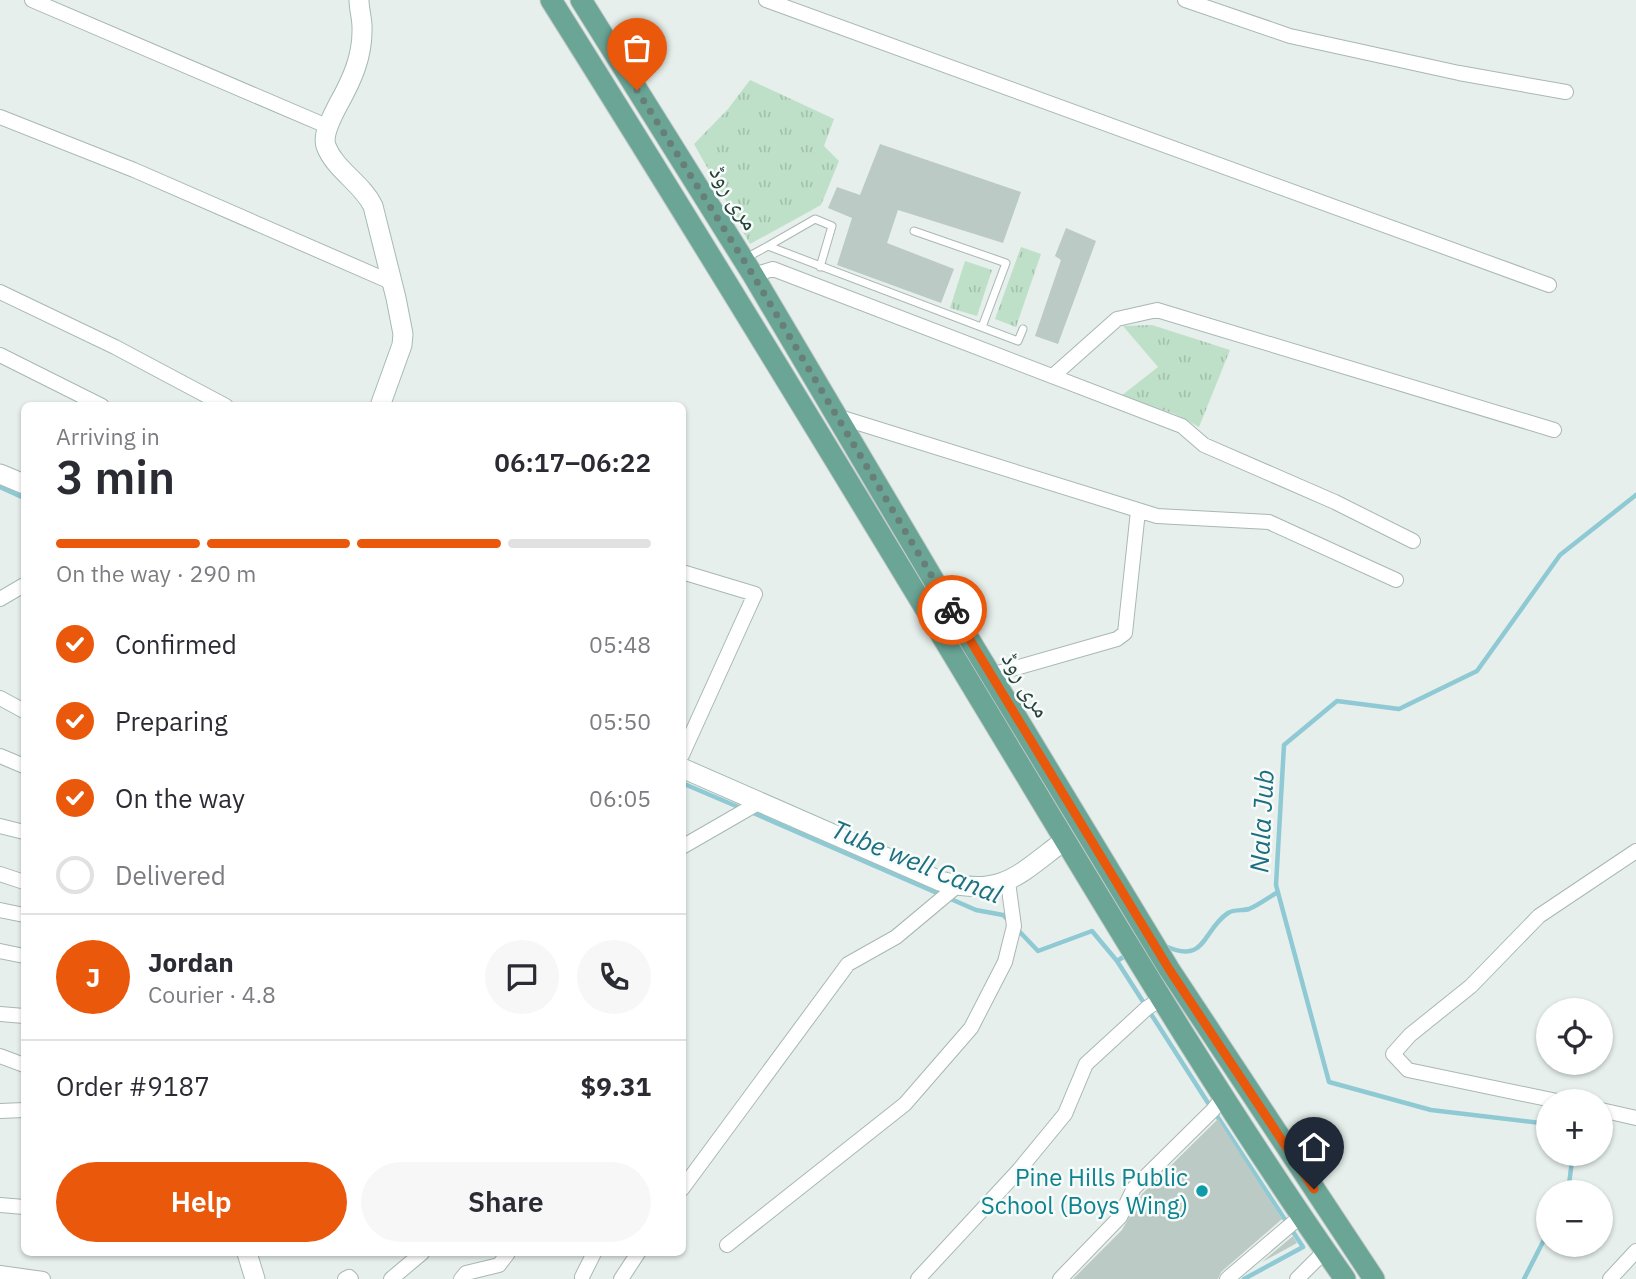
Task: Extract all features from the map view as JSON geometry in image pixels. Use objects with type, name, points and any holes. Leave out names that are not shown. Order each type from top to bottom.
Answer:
[{"type":"main road","name":"مری روڈ","points":[[551,0],[658,170],[1155,991],[1252,1142],[1345,1279]]},
{"type":"main road","name":"مری روڈ","points":[[581,0],[748,267],[1169,969],[1374,1279]]},
{"type":"main road","points":[[658,170],[679,157]]},
{"type":"main road","points":[[931,618],[949,606]]},
{"type":"main road","points":[[1252,1142],[1272,1127]]},
{"type":"street","points":[[32,0],[329,127]]},
{"type":"street","points":[[359,0],[362,28],[359,59],[325,138],[332,155],[367,193],[373,206],[402,323],[402,345],[381,402]]},
{"type":"street","points":[[766,0],[1549,285]]},
{"type":"street","points":[[1185,0],[1290,36],[1459,73],[1566,92]]},
{"type":"street","points":[[0,117],[134,170],[393,283]]},
{"type":"street","points":[[748,267],[773,269],[1182,426],[1204,445],[1335,502],[1413,541]]},
{"type":"street","points":[[0,292],[115,347],[218,402]]},
{"type":"street","points":[[1054,375],[1117,319],[1157,310],[1554,430]]},
{"type":"street","points":[[0,355],[94,402]]},
{"type":"street","points":[[836,416],[1157,516],[1269,522],[1396,580]]},
{"type":"street","points":[[0,474],[21,483]]},
{"type":"street","points":[[991,675],[1117,639],[1125,633],[1138,511]]},
{"type":"street","points":[[686,573],[755,594],[686,746]]},
{"type":"street","points":[[0,599],[21,587]]},
{"type":"street","points":[[0,698],[21,709]]},
{"type":"street","points":[[0,757],[21,765]]},
{"type":"street","points":[[686,770],[940,881],[957,886],[992,887],[1008,882],[1065,840]]},
{"type":"street","points":[[686,845],[760,802]]},
{"type":"street","points":[[0,826],[21,831]]},
{"type":"street","points":[[1536,1097],[1408,1070],[1393,1054],[1410,1035],[1471,986],[1539,916],[1636,851]]},
{"type":"street","points":[[0,874],[21,881]]},
{"type":"street","points":[[727,1245],[905,1104],[971,1028],[1005,962],[1014,926],[1008,882]]},
{"type":"street","points":[[686,1184],[848,964],[896,937],[957,886]]},
{"type":"street","points":[[0,910],[21,914]]},
{"type":"street","points":[[0,951],[21,955]]},
{"type":"street","points":[[918,1279],[1019,1170],[1065,1114],[1086,1064],[1147,1008],[1155,991]]},
{"type":"street","points":[[0,1014],[21,1016]]},
{"type":"street","points":[[0,1056],[21,1064]]},
{"type":"street","points":[[1060,1279],[1119,1217],[1134,1188],[1223,1097]]},
{"type":"street","points":[[0,1111],[21,1110]]},
{"type":"street","points":[[1613,1113],[1636,1118]]},
{"type":"street","points":[[0,1205],[21,1207]]},
{"type":"street","points":[[1227,1279],[1301,1216]]},
{"type":"street","points":[[1297,1279],[1325,1251]]},
{"type":"street","points":[[1610,1279],[1636,1251]]},
{"type":"street","points":[[248,1256],[255,1279]]},
{"type":"street","points":[[391,1279],[418,1256]]},
{"type":"street","points":[[461,1279],[466,1273],[499,1265],[506,1256]]},
{"type":"street","points":[[583,1278],[593,1256]]},
{"type":"street","points":[[621,1279],[636,1256]]},
{"type":"street","points":[[0,1273],[43,1279]]},
{"type":"street","points":[[345,1279],[351,1279]]},
{"type":"lane","points":[[748,267],[768,246],[815,219],[832,226],[820,267]]},
{"type":"lane","points":[[914,231],[1006,263],[982,327]]},
{"type":"lane","points":[[768,246],[1018,341],[1023,329]]},
{"type":"green space","points":[[750,80],[834,119],[824,146],[839,161],[821,205],[750,244],[694,144],[728,109]]},
{"type":"green space","points":[[1021,247],[1041,254],[1016,327],[995,319]]},
{"type":"green space","points":[[965,261],[992,270],[977,316],[950,308]]},
{"type":"green space","points":[[1152,325],[1230,350],[1199,427],[1175,414],[1121,396],[1158,367],[1123,326]]},
{"type":"building","points":[[880,144],[1021,192],[1003,243],[898,210],[887,243],[954,269],[941,303],[837,265],[852,218],[828,208],[837,187],[860,195]]},
{"type":"building","points":[[1066,228],[1096,241],[1058,344],[1035,336],[1061,260],[1055,256]]},
{"type":"building","name":"Pine Hills Public School (Boys Wing)","points":[[1218,1119],[1282,1219],[1221,1272],[1218,1279],[1073,1279],[1122,1230],[1142,1194]]},
{"type":"building","points":[[1293,1236],[1297,1243],[1262,1262]]},
{"type":"waterway","name":"Tube well Canal","points":[[0,487],[21,497]]},
{"type":"waterway","name":"Nala Jub","points":[[1536,1122],[1431,1110],[1329,1082],[1276,885],[1284,745],[1337,701],[1399,709],[1477,671],[1560,555],[1636,495]]},
{"type":"waterway","name":"Tube well Canal","points":[[686,785],[743,809]]},
{"type":"waterway","name":"Tube well Canal","points":[[751,812],[976,910],[1003,915],[1009,921]]},
{"type":"waterway","points":[[1165,946],[1179,951],[1197,948],[1228,913],[1249,909],[1278,892]]},
{"type":"waterway","name":"Tube well Canal","points":[[1018,930],[1038,951],[1092,931],[1117,961]]},
{"type":"waterway","points":[[1125,956],[1117,961],[1210,1106]]},
{"type":"waterway","points":[[1215,1113],[1303,1247],[1244,1279]]},
{"type":"waterway","name":"Nala Jub","points":[[1570,1180],[1571,1166]]},
{"type":"waterway","name":"Nala Jub","points":[[1524,1279],[1536,1255]]},
{"type":"way so far","points":[[637,90],[753,275],[952,610]]},
{"type":"place","name":"Pine Hills Public School (Boys Wing)","points":[[1202,1191]]},
{"type":"route","points":[[952,610],[1169,969],[1314,1189]]}]
